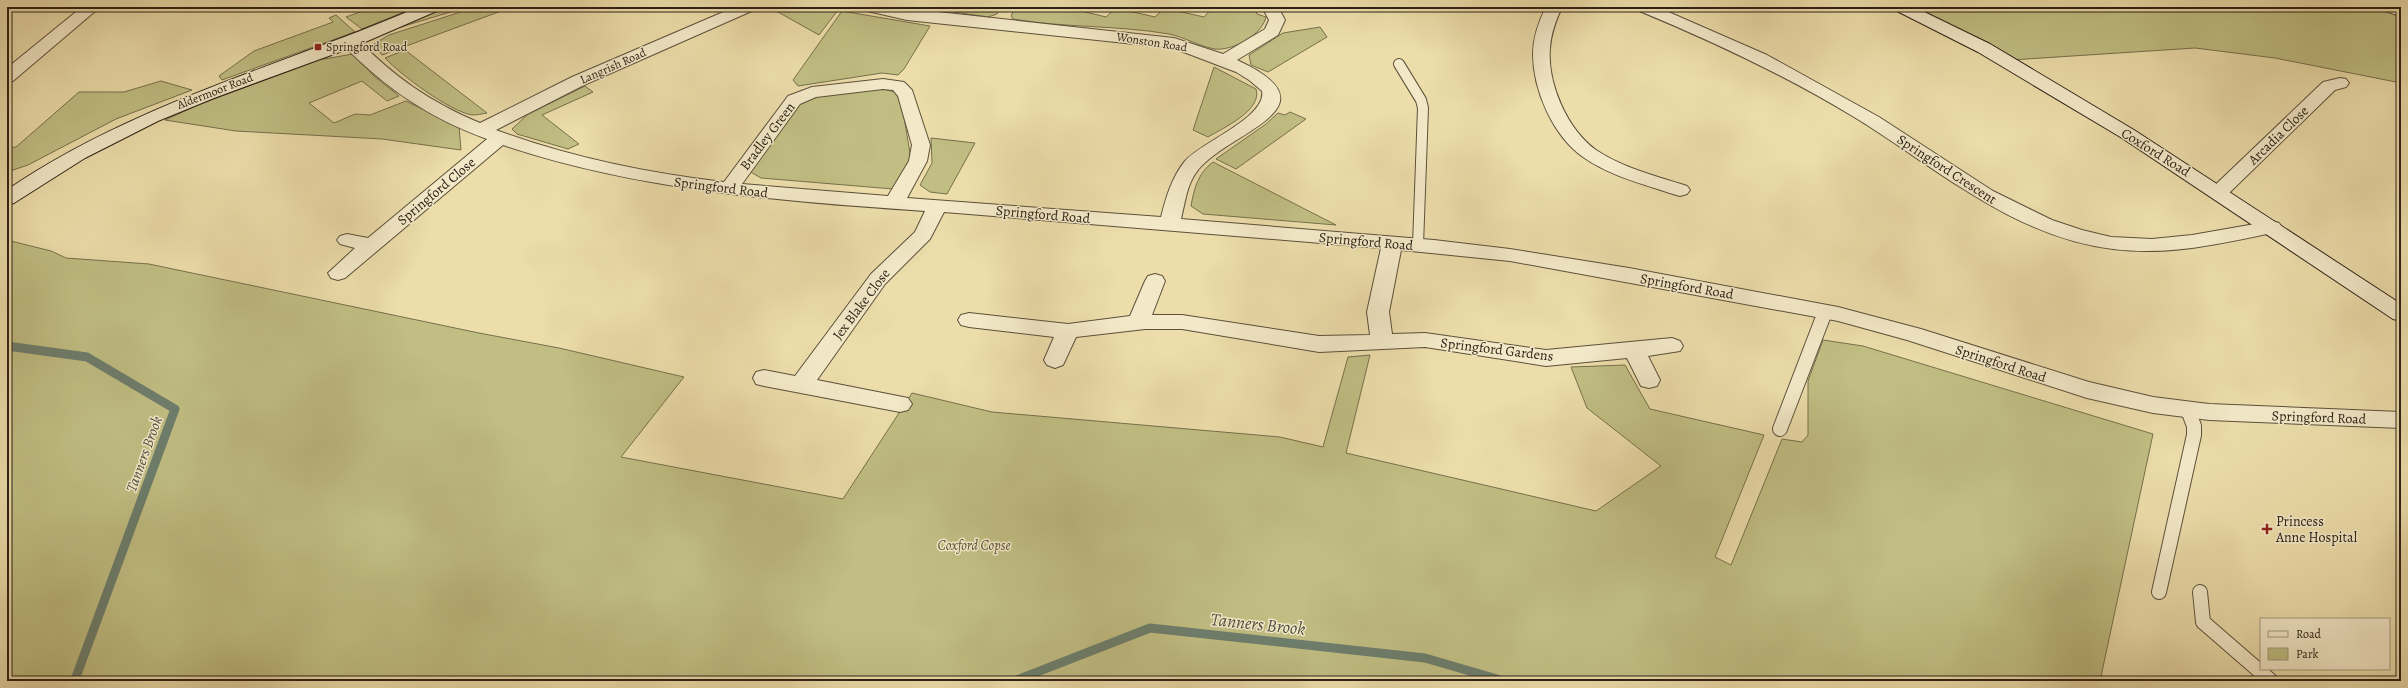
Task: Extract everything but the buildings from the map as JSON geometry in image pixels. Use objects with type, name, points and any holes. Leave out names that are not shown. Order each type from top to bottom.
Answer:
[{"type":"street","points":[[7,77],[92,7]]},
{"type":"street","name":"Aldermoor Road","points":[[10,195],[68,159],[152,117],[236,82],[350,42],[433,7]]},
{"type":"street","name":"Langrish Road","points":[[481,130],[578,81],[748,7]]},
{"type":"street","name":"Wonston Road","points":[[869,7],[908,15],[1151,39],[1191,48],[1223,61],[1261,80],[1271,92],[1272,100],[1269,107],[1256,120],[1193,164],[1184,176],[1169,224]]},
{"type":"street","points":[[1223,61],[1272,32],[1277,20],[1270,7]]},
{"type":"street","points":[[1554,7],[1545,31],[1541,56],[1547,85],[1562,123],[1574,139],[1588,153],[1633,175],[1680,190]]},
{"type":"street","name":"Springford Crescent","points":[[1643,7],[1738,47],[1800,79],[1873,121],[1991,199],[2028,219],[2055,230],[2111,243],[2159,246],[2272,227]]},
{"type":"street","name":"Coxford Road","points":[[1901,7],[1984,48],[2066,96],[2219,192],[2401,313]]},
{"type":"street","points":[[997,24],[1006,8]]},
{"type":"street","name":"Springford Road","points":[[350,42],[381,72],[415,98],[481,130],[500,138],[556,156],[606,169],[676,182],[729,188],[1418,245],[1540,260],[1825,312],[1913,334],[2087,390],[2121,399],[2188,410],[2401,420]]},
{"type":"street","name":"Arcadia Close","points":[[2219,192],[2329,86],[2340,83]]},
{"type":"street","name":"Bradley Green","points":[[729,188],[794,100],[812,92],[883,84],[898,86],[906,94],[921,145],[918,161],[895,202]]},
{"type":"street","name":"Springford Close","points":[[338,273],[500,138]]},
{"type":"street","name":"Jex Blake Close","points":[[801,385],[878,279],[922,235],[938,205]]},
{"type":"street","points":[[346,240],[371,245]]},
{"type":"street","points":[[1383,341],[1378,321],[1378,312],[1392,243]]},
{"type":"street","points":[[1141,322],[1142,314],[1155,281]]},
{"type":"street","name":"Springford Gardens","points":[[969,320],[1068,331],[1141,322],[1196,323],[1319,344],[1403,340],[1446,342],[1546,358],[1672,346]]},
{"type":"street","points":[[1055,360],[1068,331]]},
{"type":"street","points":[[1634,350],[1649,380]]},
{"type":"street","points":[[764,378],[900,404]]},
{"type":"lane","points":[[2389,7],[2401,11]]},
{"type":"lane","points":[[1399,64],[1421,100],[1423,108],[1418,245]]},
{"type":"lane","points":[[1780,429],[1825,312]]},
{"type":"lane","points":[[2159,592],[2194,435],[2188,410]]},
{"type":"lane","points":[[2200,592],[2203,622],[2271,681]]},
{"type":"green space","points":[[374,7],[416,7],[362,29],[346,17]]},
{"type":"green space","points":[[446,7],[467,7],[401,27]]},
{"type":"green space","points":[[476,7],[512,7],[382,55],[374,44],[389,35]]},
{"type":"green space","points":[[769,7],[828,7],[838,10],[819,35]]},
{"type":"green space","points":[[920,7],[1000,7],[997,14],[988,17]]},
{"type":"green space","points":[[1015,7],[1065,7],[1106,17],[1116,8],[1155,17],[1164,8],[1204,17],[1213,7],[1254,7],[1257,14],[1266,17],[1259,30],[1253,36],[1230,47],[1215,49],[1181,37],[1149,31],[1052,24],[1013,19],[1011,16]]},
{"type":"green space","points":[[1913,7],[2401,7],[2401,83],[2275,58],[2195,48],[2011,60]]},
{"type":"green space","points":[[842,11],[930,26],[904,69],[898,75],[882,73],[798,86],[793,80]]},
{"type":"green space","points":[[336,15],[355,32],[222,80],[219,76],[254,51],[333,22],[329,18]]},
{"type":"green space","points":[[1320,27],[1327,37],[1268,72],[1251,65],[1249,55],[1283,33]]},
{"type":"green space","points":[[405,50],[487,113],[472,115],[451,107],[402,74],[385,58]]},
{"type":"green space","points":[[353,54],[374,76],[399,96],[387,101],[362,81],[309,103],[334,123],[355,114],[370,115],[406,101],[459,127],[461,150],[382,139],[236,131],[165,120],[198,105],[318,60]]},
{"type":"green space","points":[[1214,67],[1256,89],[1257,97],[1254,104],[1240,118],[1208,137],[1193,130]]},
{"type":"green space","points":[[161,81],[192,90],[116,119],[28,165],[7,172],[7,148],[16,147],[79,92],[124,92]]},
{"type":"green space","points":[[585,86],[593,92],[542,115],[579,144],[568,149],[517,134],[512,129],[528,114]]},
{"type":"green space","points":[[879,88],[895,92],[901,99],[910,153],[909,162],[893,189],[761,178],[749,171],[793,106],[809,97]]},
{"type":"green space","points":[[1290,112],[1306,119],[1236,169],[1216,159],[1266,124],[1278,113],[1285,115]]},
{"type":"green space","points":[[931,138],[975,143],[947,194],[930,192],[920,185],[932,163]]},
{"type":"green space","points":[[1213,162],[1336,225],[1203,214],[1191,206],[1192,200],[1200,176]]},
{"type":"green space","name":"Coxford Copse","points":[[7,240],[51,251],[66,258],[149,264],[479,333],[559,348],[684,377],[621,457],[843,499],[912,393],[992,412],[1280,437],[1323,447],[1348,357],[1370,355],[1346,453],[1596,511],[1661,466],[1587,408],[1571,367],[1625,365],[1650,409],[1764,435],[1715,557],[1731,565],[1782,439],[1802,442],[1808,435],[1808,381],[1823,340],[1863,346],[2153,434],[2100,681],[7,681]]},
{"type":"waterway","name":"Tanners Brook","points":[[7,346],[87,357],[175,409],[76,677],[78,681]]},
{"type":"waterway","name":"Tanners Brook","points":[[1014,681],[1150,628],[1425,658],[1504,681]]},
{"type":"place","name":"Springford Road","points":[[318,47]]},
{"type":"place","name":"Princess Anne Hospital","points":[[2267,529]]}]
